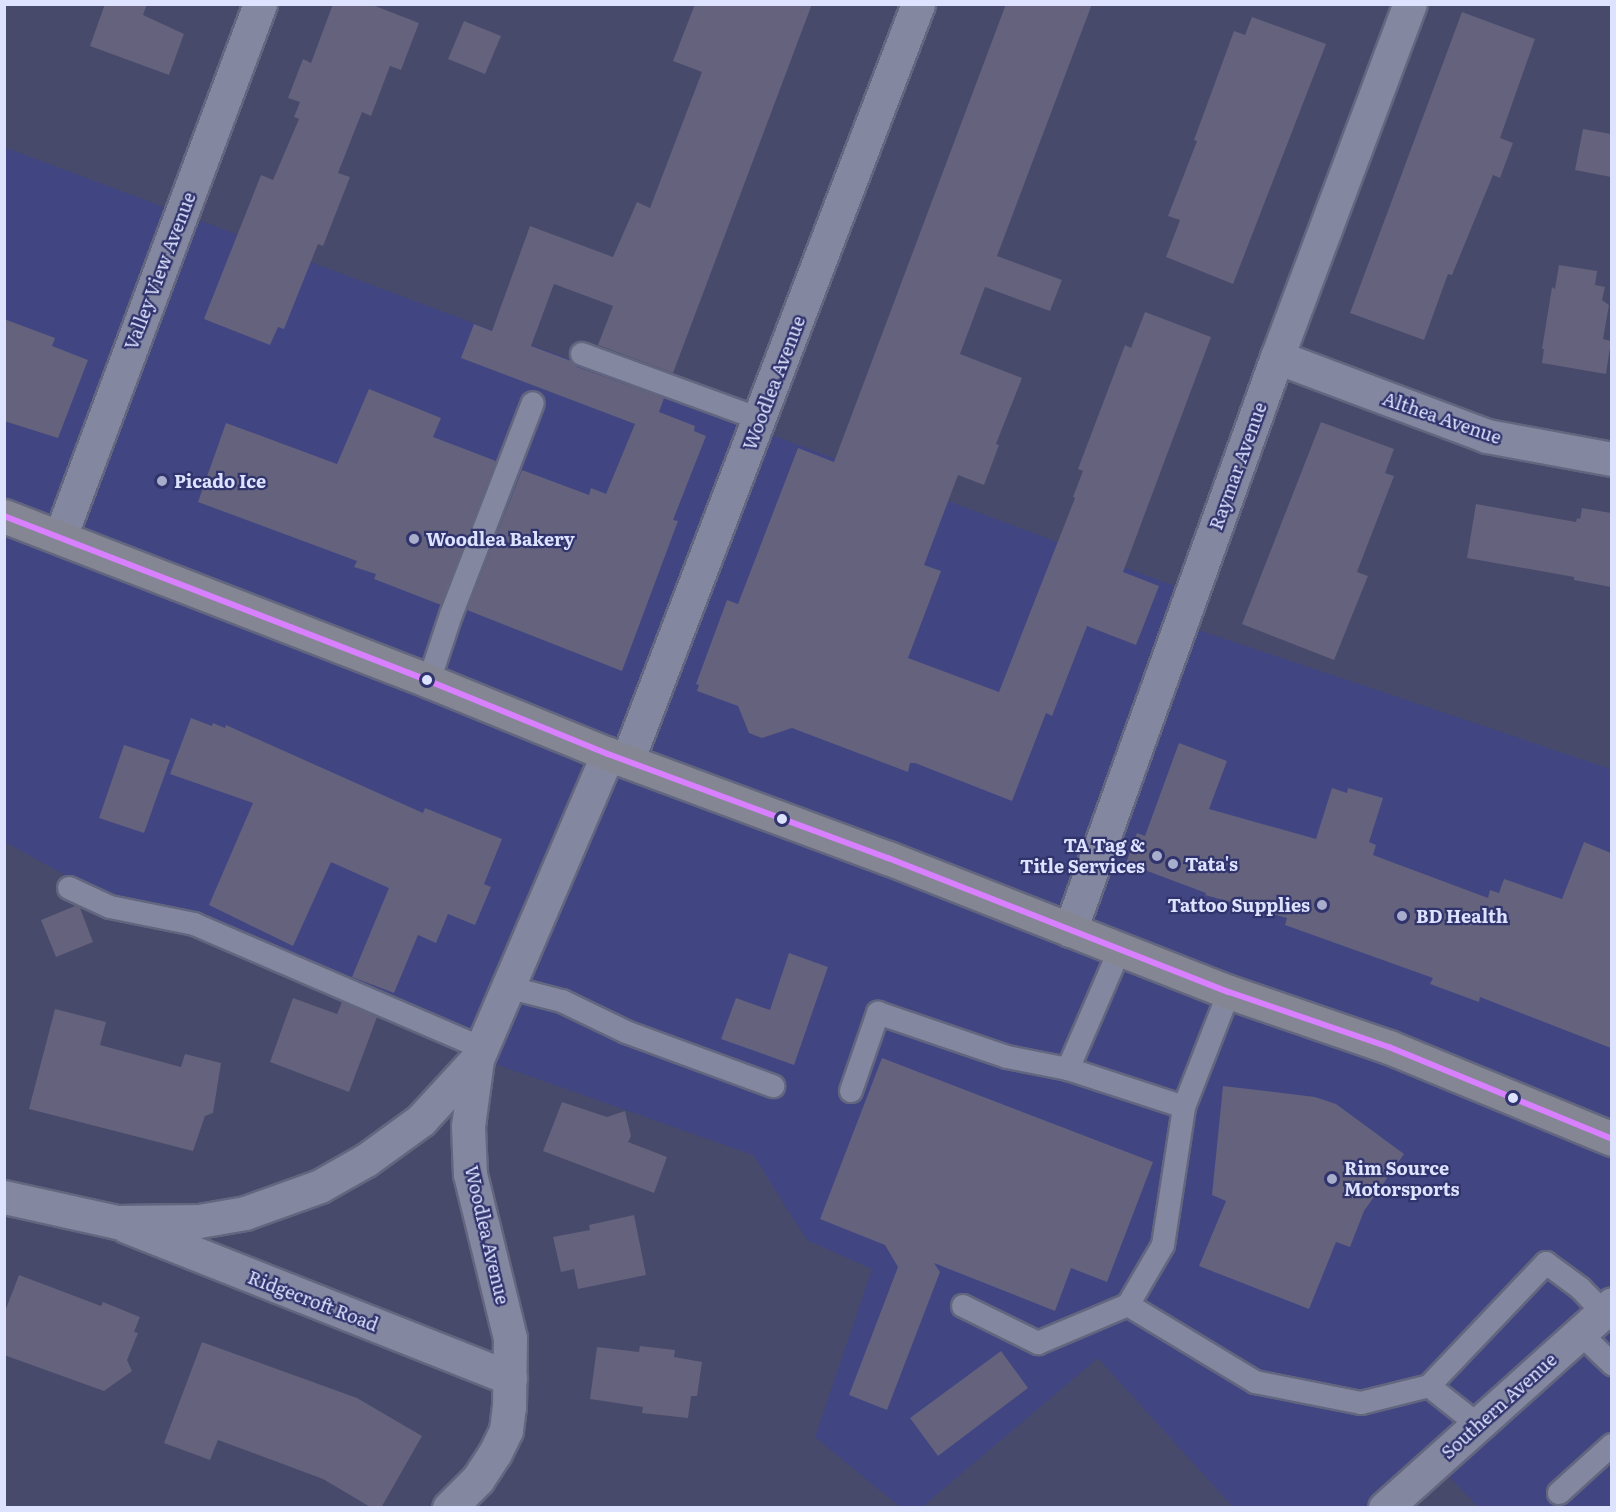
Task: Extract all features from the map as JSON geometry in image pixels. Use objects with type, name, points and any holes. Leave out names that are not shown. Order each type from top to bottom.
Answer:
[{"type":"main road","points":[[4,516],[429,681],[617,758],[888,858],[1229,992],[1389,1047],[1611,1138]]},
{"type":"street","name":"Valley View Avenue","points":[[60,537],[260,4]]},
{"type":"street","name":"Woodlea Avenue","points":[[449,1508],[478,1479],[503,1438],[509,1407],[510,1338],[470,1174],[468,1126],[479,1053],[507,987],[617,758],[760,419],[918,4]]},
{"type":"street","name":"Raymar Avenue","points":[[1070,930],[1277,357],[1410,4]]},
{"type":"street","name":"Althea Avenue","points":[[1277,357],[1487,436],[1611,459]]},
{"type":"street","name":"Ridgecroft Road","points":[[117,1222],[200,1221],[245,1213],[320,1186],[366,1160],[421,1120],[479,1053]]},
{"type":"street","name":"Ridgecroft Road","points":[[4,1197],[117,1222],[161,1242],[510,1378]]},
{"type":"street","name":"Southern Avenue","points":[[1385,1508],[1598,1316]]},
{"type":"lane","points":[[582,354],[760,419]]},
{"type":"lane","points":[[429,681],[451,615],[533,403]]},
{"type":"lane","points":[[69,888],[111,907],[194,924],[479,1053]]},
{"type":"lane","points":[[1068,1069],[1120,949]]},
{"type":"lane","points":[[507,987],[562,1001],[626,1032],[773,1086]]},
{"type":"lane","points":[[963,1306],[1038,1343],[1128,1305],[1163,1245],[1184,1107],[1229,992]]},
{"type":"lane","points":[[851,1091],[878,1013],[1007,1057],[1068,1069],[1184,1107]]},
{"type":"lane","points":[[1128,1305],[1255,1382],[1361,1403],[1429,1386],[1546,1263],[1580,1288],[1598,1316],[1611,1364]]},
{"type":"lane","points":[[1429,1386],[1478,1425]]},
{"type":"lane","points":[[1559,1493],[1611,1445]]},
{"type":"shaded area","points":[[4,147],[1188,591],[1175,622],[1611,769],[1611,1507],[1478,1507],[1433,1459],[1377,1507],[1233,1507],[1098,1358],[922,1507],[900,1507],[815,1437],[872,1269],[807,1240],[753,1155],[441,1045],[105,897],[5,842]]},
{"type":"building","points":[[105,4],[147,4],[143,15],[184,34],[169,75],[90,46]]},
{"type":"building","points":[[333,4],[370,4],[419,23],[401,70],[390,66],[371,116],[362,112],[338,173],[350,177],[323,246],[318,244],[284,329],[278,327],[270,345],[204,319],[261,175],[273,180],[299,119],[294,117],[300,102],[288,98],[303,59],[311,63]]},
{"type":"building","points":[[695,4],[812,4],[673,373],[598,345],[613,306],[554,284],[531,346],[571,361],[577,367],[664,398],[659,412],[695,426],[694,431],[706,436],[673,520],[678,521],[622,671],[467,610],[522,470],[589,495],[591,488],[606,494],[635,424],[461,358],[474,324],[492,331],[530,226],[613,257],[637,202],[650,208],[702,72],[673,61]]},
{"type":"building","points":[[1006,4],[1092,4],[997,256],[1062,280],[1050,311],[985,287],[960,354],[1022,378],[996,444],[999,445],[984,485],[958,475],[924,565],[941,571],[908,658],[999,692],[1075,498],[1073,497],[1083,471],[1078,469],[1125,345],[1131,348],[1145,312],[1211,337],[1123,572],[1159,586],[1136,645],[1087,626],[1052,716],[1046,713],[1012,801],[915,763],[910,763],[908,772],[792,728],[762,738],[749,733],[738,706],[697,691],[699,685],[696,684],[727,600],[738,604],[798,448],[834,462]]},
{"type":"building","points":[[1462,12],[1535,39],[1500,138],[1513,143],[1500,178],[1493,175],[1452,275],[1448,274],[1424,340],[1350,313]]},
{"type":"building","points":[[1252,17],[1326,44],[1233,284],[1166,257],[1180,220],[1168,216],[1197,141],[1194,140],[1234,31],[1245,35]]},
{"type":"building","points":[[464,21],[501,36],[485,74],[448,59]]},
{"type":"building","points":[[1583,129],[1611,134],[1611,177],[1575,170]]},
{"type":"building","points":[[1559,265],[1597,271],[1595,285],[1605,287],[1602,300],[1609,305],[1603,339],[1611,341],[1606,374],[1542,363],[1544,349],[1542,349],[1552,287],[1555,289]]},
{"type":"building","points":[[4,319],[55,338],[52,346],[88,360],[58,438],[4,421]]},
{"type":"building","points":[[369,389],[441,418],[433,437],[496,461],[441,605],[374,579],[376,574],[354,567],[357,561],[198,502],[226,423],[337,464]]},
{"type":"building","points":[[1321,422],[1394,449],[1385,473],[1394,476],[1357,572],[1368,576],[1334,660],[1242,624]]},
{"type":"building","points":[[1476,504],[1576,522],[1577,518],[1580,519],[1582,508],[1611,513],[1611,587],[1574,580],[1574,577],[1467,558]]},
{"type":"building","points":[[191,718],[212,726],[213,723],[225,728],[226,725],[423,813],[425,808],[502,839],[484,884],[491,887],[475,925],[448,914],[436,943],[418,935],[394,993],[352,977],[389,888],[331,862],[293,946],[209,905],[253,803],[170,774]]},
{"type":"building","points":[[1179,743],[1227,761],[1209,809],[1316,839],[1332,788],[1347,793],[1348,788],[1383,798],[1369,842],[1376,845],[1373,855],[1488,898],[1490,890],[1499,893],[1504,879],[1562,899],[1584,842],[1611,853],[1611,1048],[1480,997],[1479,1002],[1430,984],[1433,978],[1285,925],[1287,918],[1205,895],[1206,893],[1126,863],[1137,833],[1145,836]]},
{"type":"building","points":[[124,745],[170,760],[144,833],[99,818]]},
{"type":"building","points":[[75,906],[80,908],[93,942],[56,957],[41,920]]},
{"type":"building","points":[[789,953],[828,967],[794,1065],[721,1039],[736,998],[770,1010]]},
{"type":"building","points":[[293,998],[337,1014],[342,1002],[377,1017],[349,1092],[270,1062]]},
{"type":"building","points":[[55,1009],[106,1022],[100,1045],[181,1067],[185,1054],[221,1063],[213,1113],[205,1116],[193,1151],[29,1109]]},
{"type":"building","points":[[882,1058],[1153,1162],[1107,1282],[1071,1268],[1055,1311],[934,1263],[940,1272],[887,1410],[849,1395],[898,1267],[885,1245],[820,1219]]},
{"type":"building","points":[[1223,1086],[1315,1097],[1336,1104],[1404,1154],[1364,1211],[1350,1247],[1336,1242],[1309,1309],[1199,1266],[1226,1201],[1212,1195]]},
{"type":"building","points":[[562,1102],[607,1117],[625,1111],[631,1136],[628,1142],[667,1157],[654,1193],[543,1151]]},
{"type":"building","points":[[634,1215],[646,1275],[578,1289],[574,1269],[561,1272],[553,1237],[590,1230],[589,1225]]},
{"type":"building","points":[[19,1275],[101,1306],[103,1302],[140,1317],[134,1332],[138,1333],[127,1360],[132,1371],[104,1391],[4,1355],[4,1314]]},
{"type":"building","points":[[202,1342],[357,1398],[422,1436],[381,1508],[372,1508],[323,1479],[218,1440],[210,1460],[164,1443]]},
{"type":"building","points":[[640,1346],[675,1350],[674,1357],[702,1362],[697,1396],[691,1396],[688,1418],[642,1413],[643,1407],[590,1399],[597,1347],[639,1352]]},
{"type":"building","points":[[1001,1351],[1028,1388],[938,1456],[910,1418]]},
{"type":"transit line","points":[[4,516],[429,681],[608,754],[888,858],[1229,992],[1389,1047],[1612,1139]]},
{"type":"place","name":"Picado Ice","points":[[162,481]]},
{"type":"place","name":"Woodlea Bakery","points":[[414,539]]},
{"type":"place","name":"TA Tag & Title Services","points":[[1157,856]]},
{"type":"place","name":"Tata's","points":[[1173,864]]},
{"type":"place","name":"Tattoo Supplies","points":[[1322,905]]},
{"type":"place","name":"BD Health","points":[[1402,916]]},
{"type":"place","name":"Rim Source Motorsports","points":[[1332,1179]]}]
